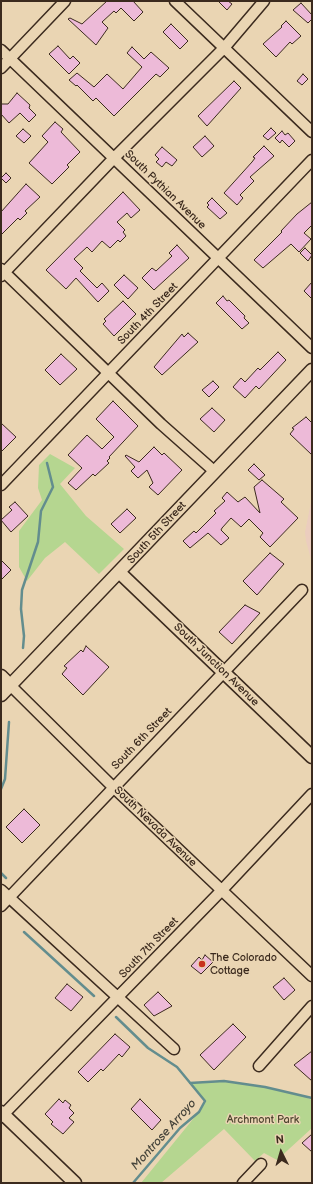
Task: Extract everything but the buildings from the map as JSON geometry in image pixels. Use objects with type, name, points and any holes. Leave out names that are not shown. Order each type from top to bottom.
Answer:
[{"type":"street","points":[[1,68],[65,1]]},
{"type":"street","points":[[175,1],[312,132]]},
{"type":"street","points":[[214,471],[2,273],[224,48],[264,1]]},
{"type":"street","name":"South Pythian Avenue","points":[[1,50],[312,348]]},
{"type":"street","name":"South 4th Street","points":[[1,485],[312,160]]},
{"type":"street","name":"South 5th Street","points":[[1,695],[120,573],[214,471],[312,370]]},
{"type":"street","name":"South Junction Avenue","points":[[120,573],[312,757]]},
{"type":"street","name":"South 6th Street","points":[[1,906],[302,590]]},
{"type":"street","name":"South Nevada Avenue","points":[[1,676],[113,787],[312,976]]},
{"type":"street","name":"South 7th Street","points":[[2,1115],[222,890],[312,794]]},
{"type":"street","points":[[1,890],[174,1049]]},
{"type":"street","points":[[259,1066],[312,1006]]},
{"type":"street","points":[[2,1115],[75,1183]]},
{"type":"street","points":[[243,1183],[261,1164]]},
{"type":"shaded area","points":[[312,497],[312,563],[305,532]]},
{"type":"green space","points":[[50,454],[75,468],[60,484],[86,516],[124,549],[99,574],[65,542],[45,558],[27,581],[19,567],[19,531],[42,500],[38,488],[39,465]]},
{"type":"green space","name":"Archmont Park","points":[[224,1081],[265,1087],[303,1096],[312,1100],[312,1128],[277,1160],[264,1153],[255,1161],[224,1129],[161,1183],[141,1183],[202,1108],[205,1101],[189,1083]]},
{"type":"waterway","name":"Montrose Arroyo","points":[[23,648],[24,636],[21,609],[22,590],[38,542],[41,511],[53,487],[47,463]]},
{"type":"waterway","name":"Montrose Arroyo","points":[[1,789],[5,779],[9,722]]},
{"type":"waterway","name":"Montrose Arroyo","points":[[1,873],[6,878]]},
{"type":"waterway","name":"Montrose Arroyo","points":[[24,932],[94,996]]},
{"type":"waterway","name":"Montrose Arroyo","points":[[116,1017],[148,1048],[177,1067],[205,1101],[199,1112],[180,1128],[133,1183]]},
{"type":"waterway","points":[[190,1083],[224,1081],[265,1087],[312,1098]]},
{"type":"place","name":"The Colorado Cottage","points":[[202,964]]}]
